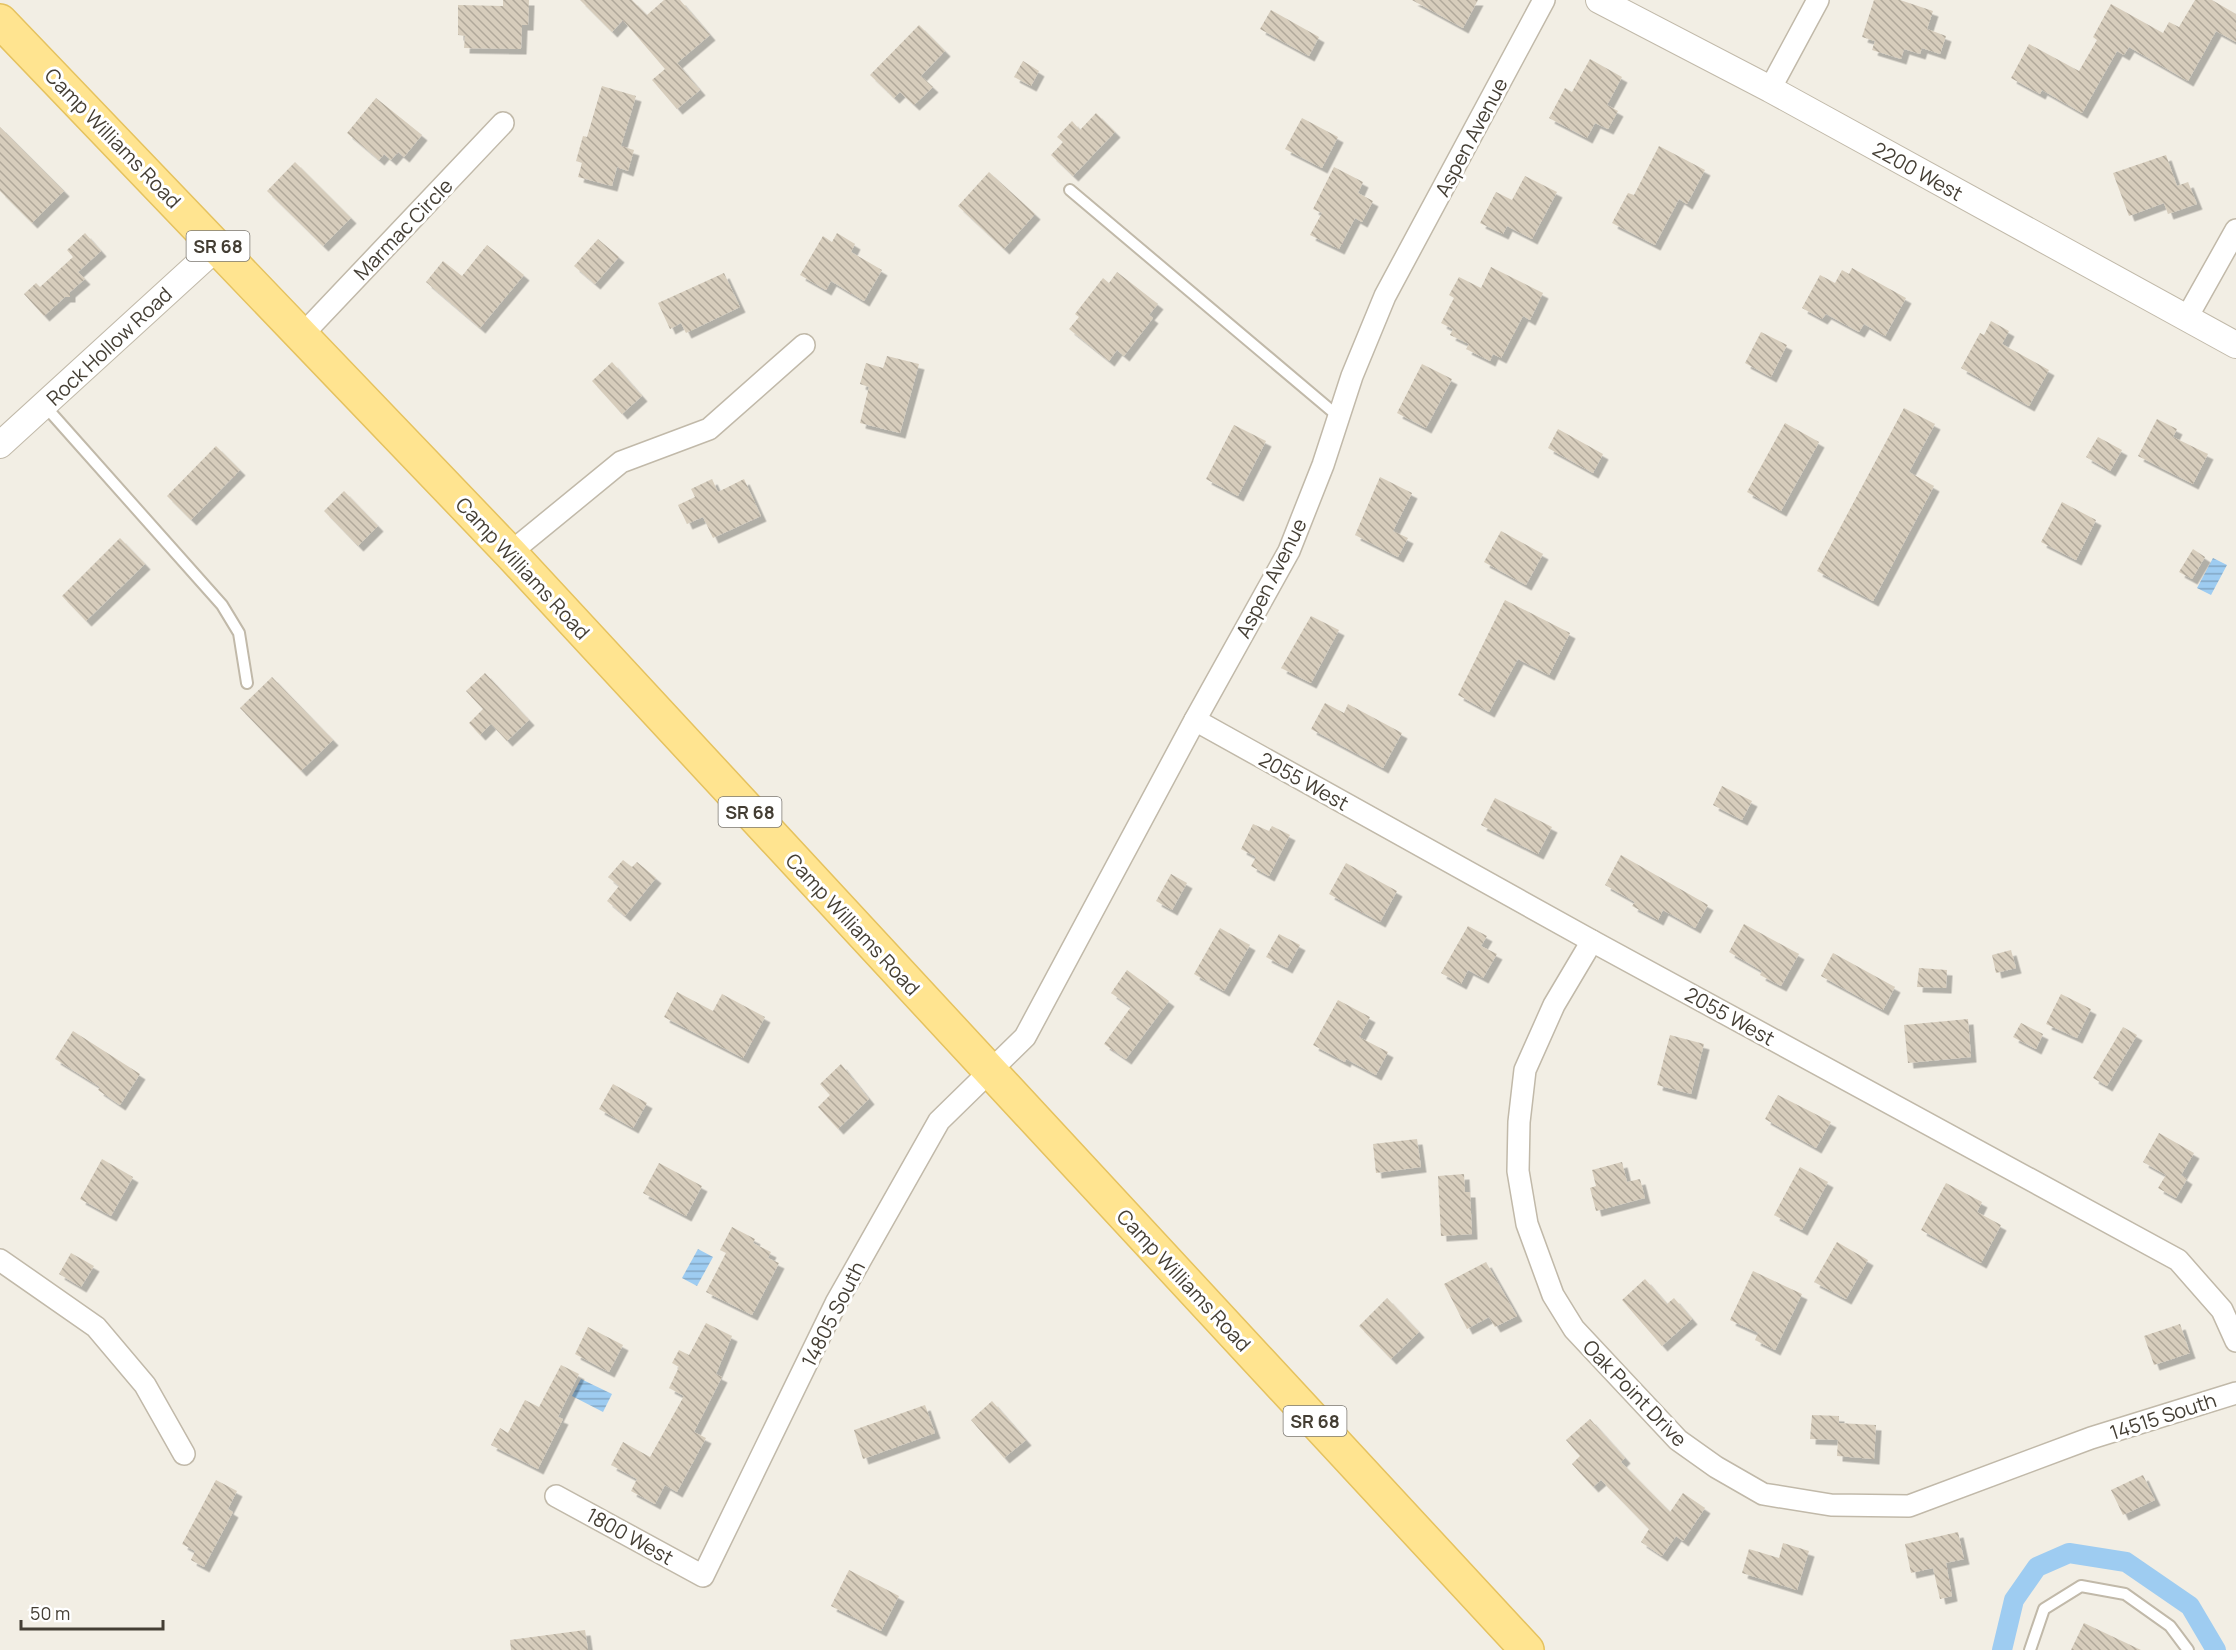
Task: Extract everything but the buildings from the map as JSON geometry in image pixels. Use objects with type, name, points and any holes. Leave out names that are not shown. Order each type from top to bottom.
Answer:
[{"type":"main road","name":"Camp Williams Road","points":[[0,21],[303,334],[510,553],[1527,1650]]},
{"type":"street","name":"Aspen Avenue","points":[[990,1071],[1026,1037],[1195,720],[1289,551],[1352,376],[1385,296],[1544,0]]},
{"type":"street","name":"2200 West","points":[[1599,0],[1770,89],[2236,345]]},
{"type":"street","points":[[1770,89],[1818,0]]},
{"type":"street","name":"Marmac Circle","points":[[303,334],[503,123]]},
{"type":"street","points":[[2186,319],[2236,230]]},
{"type":"street","name":"Rock Hollow Road","points":[[0,445],[218,246]]},
{"type":"street","points":[[510,553],[621,462],[710,429],[804,345]]},
{"type":"street","name":"2055 West","points":[[1195,720],[1592,941],[2178,1260],[2222,1310],[2236,1341]]},
{"type":"street","name":"Oak Point Drive","points":[[1592,941],[1554,1005],[1525,1070],[1519,1122],[1518,1171],[1527,1224],[1553,1295],[1574,1329],[1678,1440],[1716,1467],[1763,1494],[1831,1505],[1909,1506],[2091,1438]]},
{"type":"street","name":"14805 South","points":[[703,1576],[836,1303],[939,1121],[990,1071]]},
{"type":"street","points":[[0,1260],[96,1327],[145,1385],[184,1454]]},
{"type":"street","name":"14515 South","points":[[2091,1438],[2236,1393]]},
{"type":"street","name":"1800 West","points":[[556,1496],[703,1576]]},
{"type":"lane","points":[[1070,190],[1339,417]]},
{"type":"lane","points":[[45,406],[222,605],[239,633],[247,683]]},
{"type":"lane","points":[[2030,1650],[2044,1609],[2081,1586],[2125,1594],[2170,1626],[2188,1650]]},
{"type":"water","points":[[2213,558],[2227,565],[2211,595],[2197,588]]},
{"type":"water","points":[[698,1249],[713,1257],[697,1286],[682,1278]]},
{"type":"water","points":[[581,1379],[612,1394],[603,1412],[572,1396]]},
{"type":"waterway","points":[[2002,1650],[2014,1600],[2037,1567],[2069,1553],[2126,1562],[2190,1606],[2216,1650]]}]
